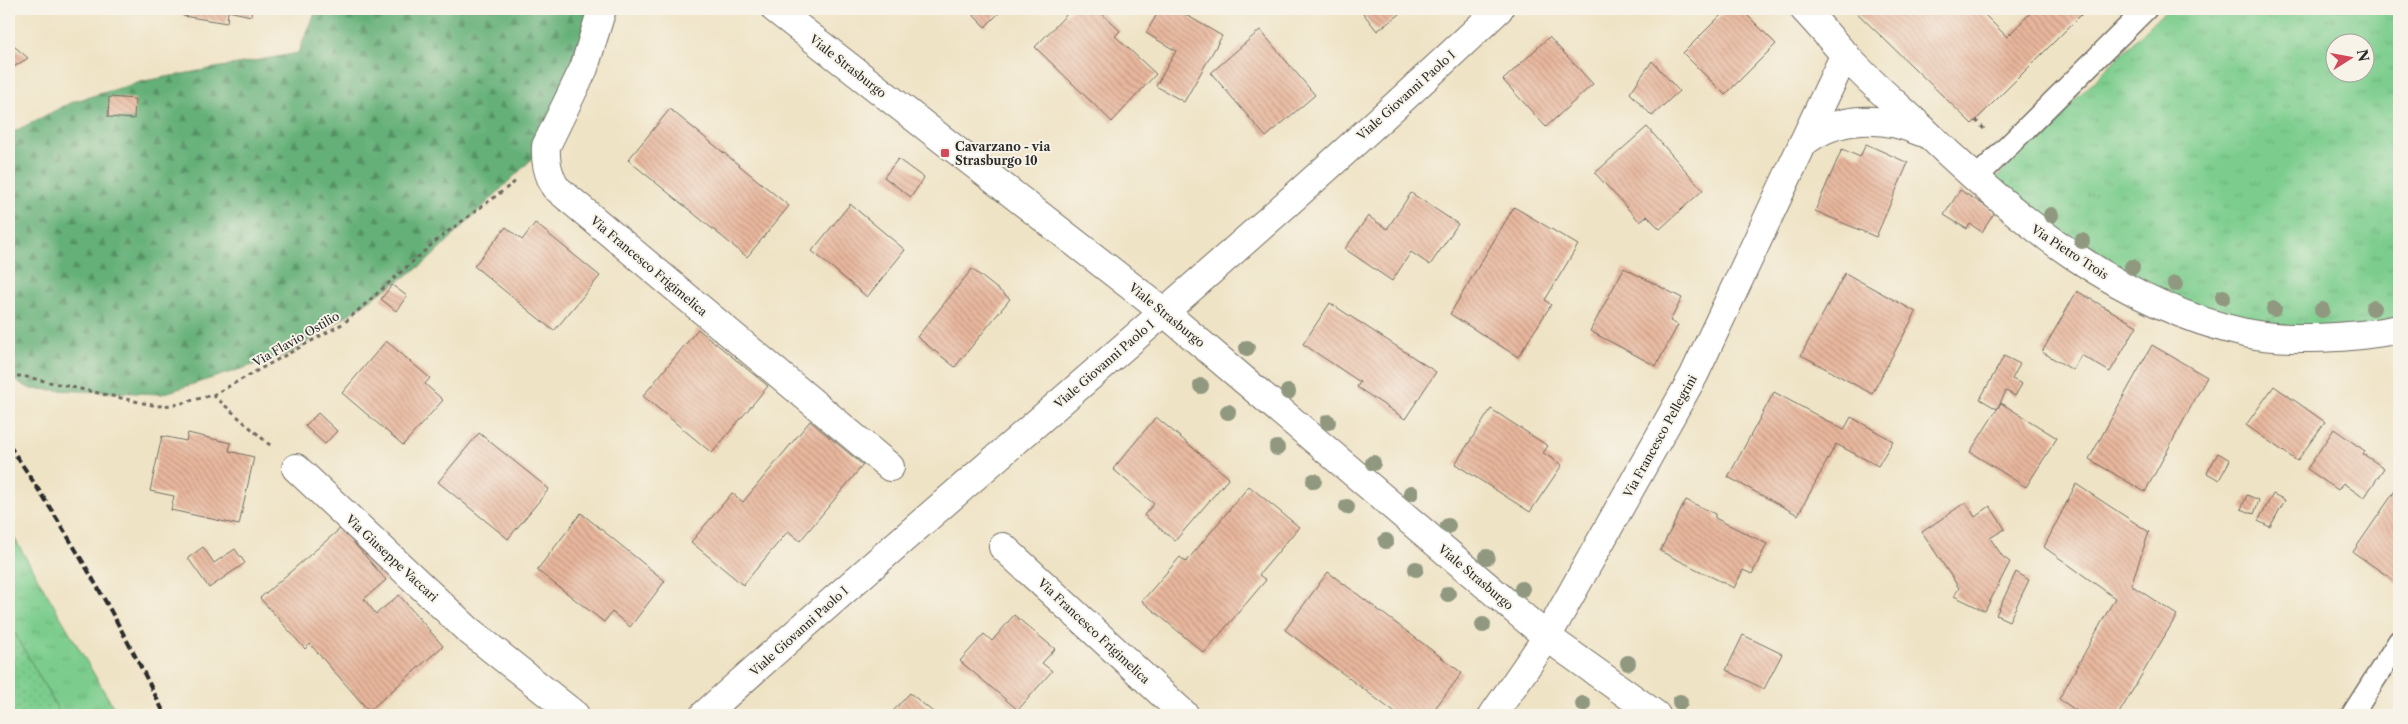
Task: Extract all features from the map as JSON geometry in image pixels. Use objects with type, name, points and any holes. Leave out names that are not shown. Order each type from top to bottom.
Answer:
[{"type":"street","points":[[545,160],[546,146],[584,68],[602,9]]},
{"type":"street","name":"Viale Strasburgo","points":[[775,9],[1164,312],[1547,637],[1656,715]]},
{"type":"street","name":"Viale Giovanni Paolo I","points":[[704,715],[1164,312],[1412,91],[1500,9]]},
{"type":"street","name":"Via Pietro Trois","points":[[1808,13],[1844,54],[1974,179],[2028,224],[2084,264],[2144,296],[2196,318],[2246,333],[2291,337],[2342,336],[2399,329]]},
{"type":"street","name":"Via Francesco Pellegrini","points":[[1493,715],[1547,637],[1694,375],[1844,54]]},
{"type":"street","points":[[1803,143],[1826,128],[1852,122],[1895,122],[1928,134]]},
{"type":"street","name":"Via Francesco Frigimelica","points":[[545,160],[555,187],[565,196],[890,467]]},
{"type":"street","name":"Via Giuseppe Vaccari","points":[[296,468],[467,629],[575,715]]},
{"type":"street","name":"Via Francesco Frigimelica","points":[[1004,547],[1185,715]]},
{"type":"lane","points":[[1974,179],[2146,9]]},
{"type":"lane","points":[[2352,715],[2399,641]]},
{"type":"path","name":"Via Flavio Ostilio","points":[[9,376],[22,376],[157,406],[174,405],[214,395],[344,323],[438,239],[545,160]]},
{"type":"path","points":[[214,395],[296,468]]},
{"type":"green space","points":[[317,9],[595,9],[542,149],[425,263],[291,353],[162,394],[31,389],[9,377],[9,134],[72,102],[144,81],[298,53]]},
{"type":"green space","points":[[2167,9],[2399,9],[2399,339],[2329,345],[2126,299],[1991,183]]},
{"type":"green space","points":[[9,529],[118,715],[61,715],[9,623]]},
{"type":"green space","points":[[9,623],[61,715],[9,715]]},
{"type":"building","points":[[184,9],[252,9],[251,16],[228,11],[227,23],[183,16]]},
{"type":"building","points":[[967,9],[1003,9],[985,27]]},
{"type":"building","points":[[1072,9],[1080,9],[1084,12],[1087,9],[1097,9],[1120,31],[1115,36],[1156,74],[1112,122],[1035,47]]},
{"type":"building","points":[[1160,9],[1176,9],[1222,36],[1184,102],[1156,86],[1176,51],[1146,33]]},
{"type":"building","points":[[1360,9],[1407,9],[1377,31]]},
{"type":"building","points":[[1727,9],[1741,9],[1776,44],[1725,95],[1683,53]]},
{"type":"building","points":[[1853,9],[1979,9],[2007,37],[2034,9],[2087,9],[1972,124]]},
{"type":"building","points":[[1260,30],[1315,95],[1266,137],[1211,73]]},
{"type":"building","points":[[1549,37],[1593,84],[1546,127],[1503,80]]},
{"type":"building","points":[[9,42],[28,58],[9,70]]},
{"type":"building","points":[[1652,61],[1679,91],[1652,116],[1630,93]]},
{"type":"building","points":[[109,97],[135,99],[134,119],[108,117]]},
{"type":"building","points":[[670,109],[789,206],[747,257],[628,160]]},
{"type":"building","points":[[1647,127],[1703,190],[1660,229],[1647,216],[1640,222],[1595,173]]},
{"type":"building","points":[[1866,144],[1908,163],[1876,237],[1815,211],[1842,149],[1860,157]]},
{"type":"building","points":[[898,159],[924,178],[911,197],[884,177]]},
{"type":"building","points":[[1960,190],[1995,212],[1982,232],[1970,224],[1967,229],[1944,215]]},
{"type":"building","points":[[1411,193],[1458,224],[1430,265],[1411,252],[1392,281],[1345,249],[1368,216],[1387,229]]},
{"type":"building","points":[[850,204],[905,250],[867,297],[812,251]]},
{"type":"building","points":[[1514,207],[1578,245],[1545,300],[1551,305],[1518,357],[1450,314]]},
{"type":"building","points":[[535,223],[600,276],[554,331],[474,266],[506,227],[522,240]]},
{"type":"building","points":[[1624,268],[1682,298],[1670,321],[1678,325],[1656,366],[1590,331]]},
{"type":"building","points":[[972,269],[1010,299],[955,367],[917,337]]},
{"type":"building","points":[[1845,273],[1916,312],[1872,394],[1801,355]]},
{"type":"building","points":[[392,285],[407,296],[396,311],[381,299]]},
{"type":"building","points":[[2077,291],[2137,326],[2110,372],[2081,355],[2073,370],[2042,352]]},
{"type":"building","points":[[1330,303],[1436,372],[1405,419],[1357,387],[1360,382],[1303,344]]},
{"type":"building","points":[[698,329],[768,386],[712,453],[643,396]]},
{"type":"building","points":[[386,341],[430,378],[425,384],[443,400],[403,445],[342,393]]},
{"type":"building","points":[[2152,345],[2207,377],[2145,492],[2089,459]]},
{"type":"building","points":[[2004,356],[2020,364],[2012,379],[2022,384],[2015,396],[2006,391],[1997,409],[1980,399]]},
{"type":"building","points":[[2274,386],[2325,422],[2297,461],[2246,425]]},
{"type":"building","points":[[1774,392],[1844,430],[1851,417],[1893,441],[1878,466],[1836,444],[1798,515],[1728,477]]},
{"type":"building","points":[[2001,403],[2057,438],[2026,487],[1970,452]]},
{"type":"building","points":[[1491,409],[1548,446],[1543,453],[1562,465],[1530,512],[1455,464]]},
{"type":"building","points":[[318,413],[337,431],[325,444],[305,426]]},
{"type":"building","points":[[1156,417],[1229,478],[1175,541],[1144,515],[1154,504],[1113,469]]},
{"type":"building","points":[[810,421],[863,465],[800,541],[788,531],[743,585],[691,542],[732,493],[743,502]]},
{"type":"building","points":[[2334,429],[2365,451],[2363,454],[2384,468],[2364,498],[2343,483],[2338,490],[2307,469]]},
{"type":"building","points":[[188,433],[231,443],[229,451],[254,457],[239,525],[171,510],[174,496],[150,491],[162,436],[186,441]]},
{"type":"building","points":[[479,433],[549,489],[508,539],[438,482]]},
{"type":"building","points":[[2218,453],[2230,460],[2219,480],[2207,473]]},
{"type":"building","points":[[2076,484],[2149,532],[2131,585],[2177,615],[2118,715],[2083,715],[2059,699],[2115,598],[2044,547]]},
{"type":"building","points":[[2399,485],[2399,584],[2353,552]]},
{"type":"building","points":[[1249,486],[1299,527],[1259,575],[1266,580],[1204,653],[1142,601],[1180,557],[1186,562]]},
{"type":"building","points":[[2273,494],[2285,500],[2270,527],[2258,521]]},
{"type":"building","points":[[2247,495],[2259,500],[2254,514],[2241,509]]},
{"type":"building","points":[[1686,500],[1715,514],[1715,518],[1767,544],[1752,574],[1743,570],[1734,588],[1660,551]]},
{"type":"building","points":[[1966,502],[1975,517],[1990,506],[2005,529],[1990,538],[2003,557],[2010,562],[1985,611],[1954,596],[1959,588],[1922,532]]},
{"type":"building","points":[[581,513],[665,581],[630,627],[612,612],[604,622],[537,570]]},
{"type":"building","points":[[341,528],[386,580],[364,599],[376,614],[399,595],[443,646],[369,711],[310,644],[305,649],[260,598]]},
{"type":"building","points":[[203,547],[214,563],[235,549],[245,563],[209,588],[188,558]]},
{"type":"building","points":[[1328,572],[1462,673],[1430,715],[1398,715],[1285,630]]},
{"type":"building","points":[[2016,572],[2029,580],[2009,621],[1996,615]]},
{"type":"building","points":[[1014,615],[1055,649],[1042,663],[1052,671],[1018,710],[960,661],[984,634],[992,641]]},
{"type":"building","points":[[1743,635],[1782,654],[1764,689],[1726,670]]},
{"type":"building","points":[[910,693],[933,712],[930,715],[897,715],[893,711]]},
{"type":"railway","points":[[9,445],[92,577],[130,645],[165,715]]},
{"type":"place","name":"Cavarzano - via Strasburgo 10","points":[[945,153]]}]
